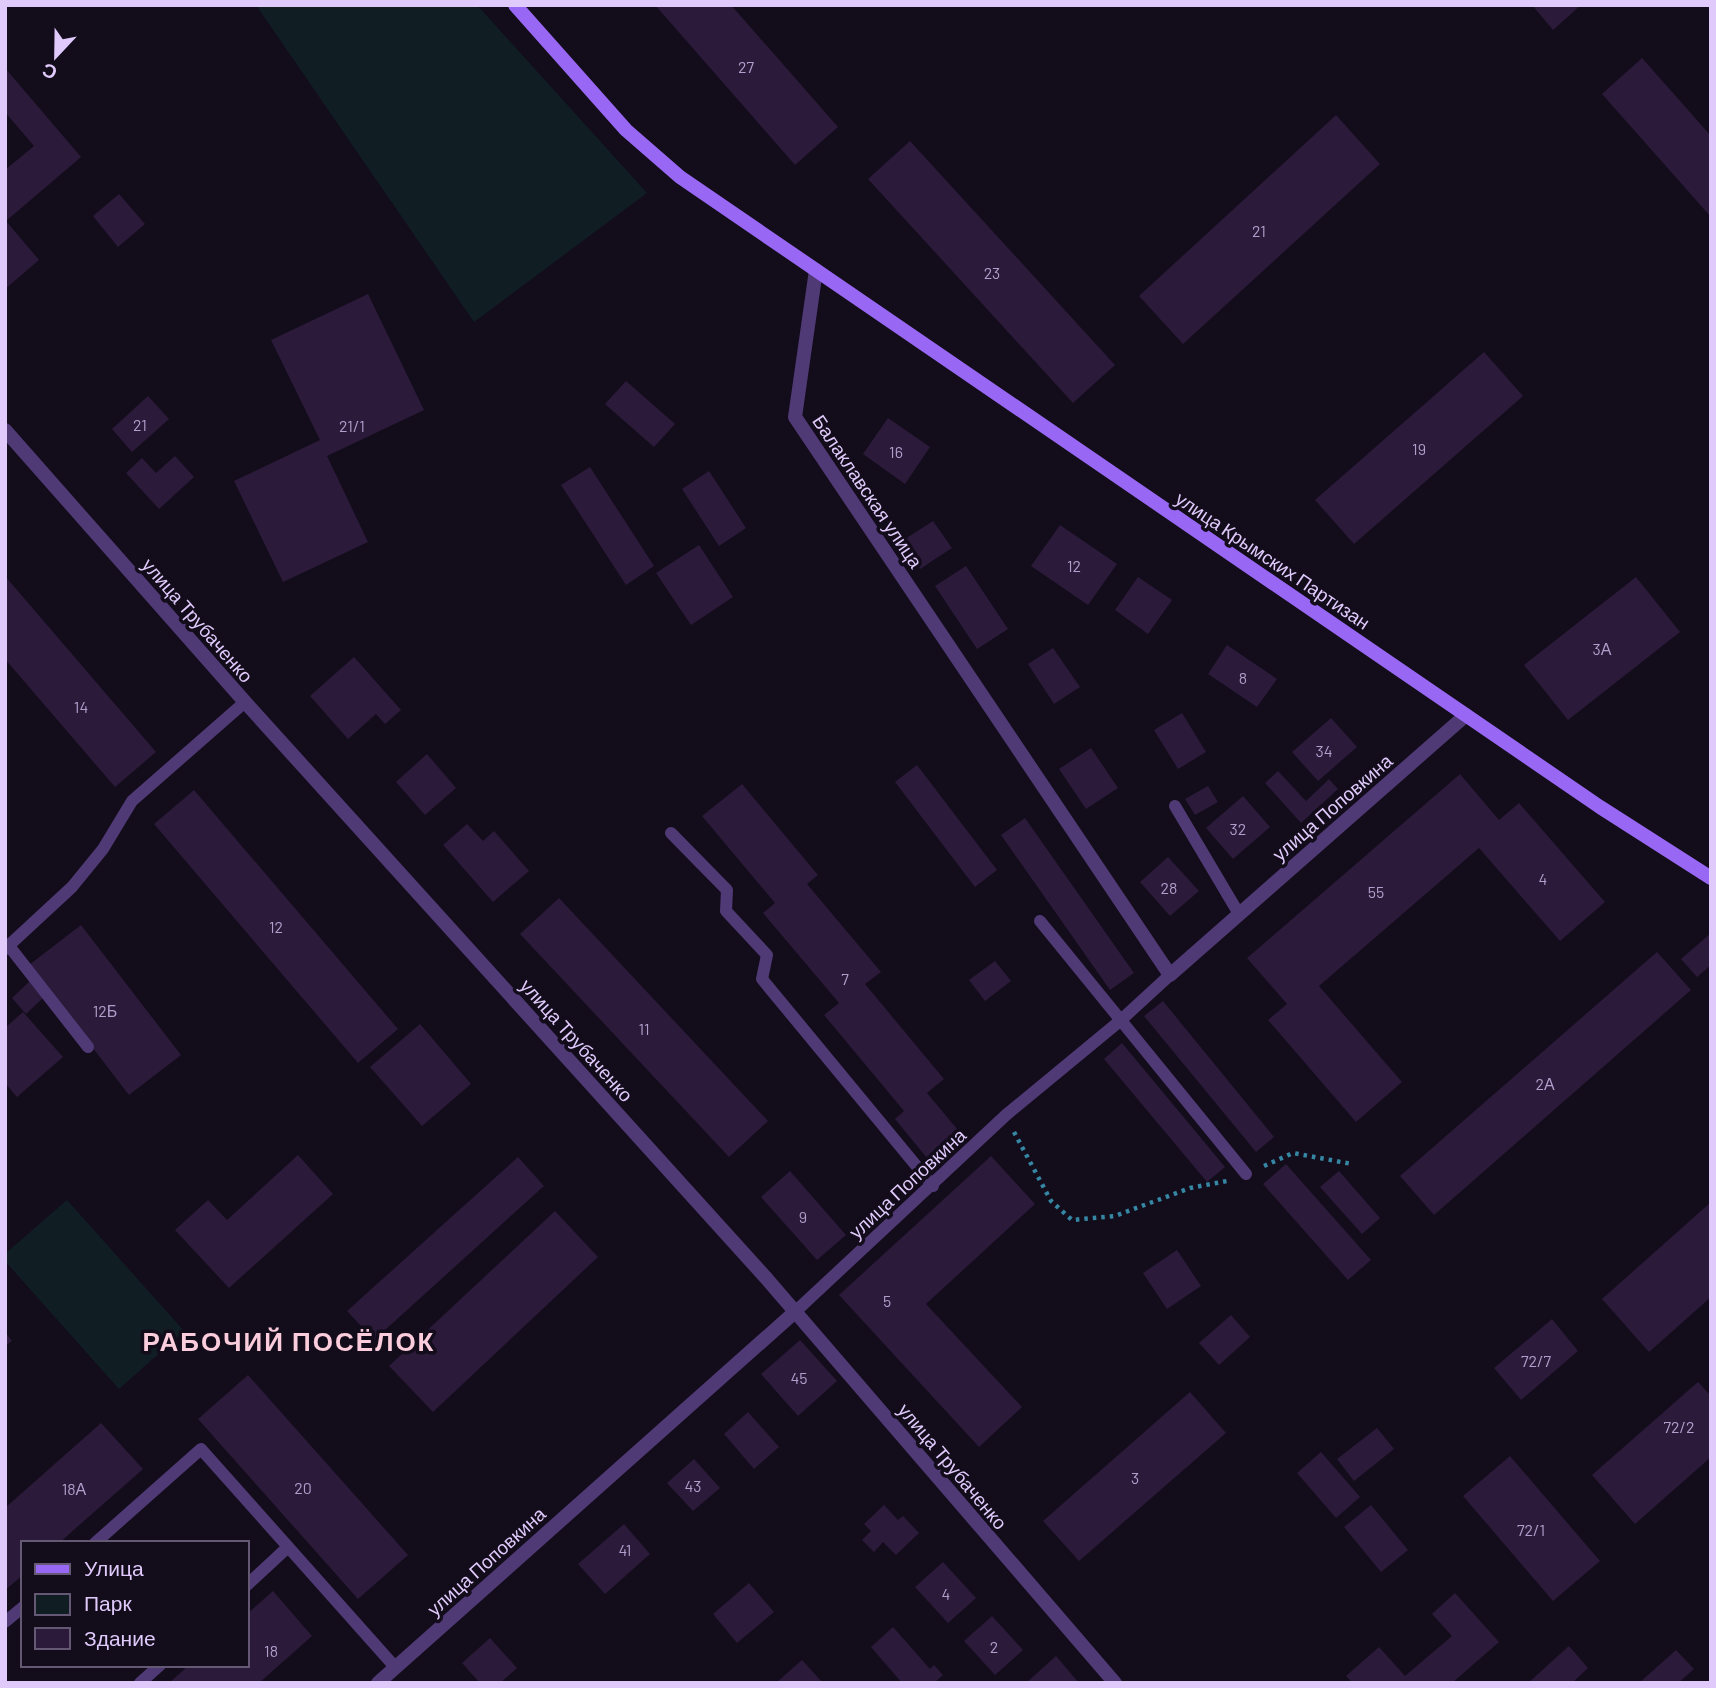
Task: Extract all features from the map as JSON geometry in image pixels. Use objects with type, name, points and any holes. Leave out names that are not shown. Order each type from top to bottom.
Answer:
[{"type":"main road","points":[[514,5],[626,130],[680,177],[816,270]]},
{"type":"main road","name":"улица Крымских Партизан","points":[[816,270],[1466,715],[1711,878]]},
{"type":"street","name":"Балаклавская улица","points":[[816,270],[795,417],[1170,975]]},
{"type":"street","name":"улица Трубаченко","points":[[5,430],[245,702],[796,1311],[1115,1683]]},
{"type":"street","name":"улица Поповкина","points":[[1170,975],[1466,715]]},
{"type":"street","name":"улица Поповкина","points":[[378,1683],[796,1311]]},
{"type":"lane","points":[[88,1047],[7,947],[72,887],[103,849],[132,801],[245,702]]},
{"type":"lane","points":[[1175,806],[1239,914]]},
{"type":"lane","points":[[671,834],[727,890],[726,911],[767,955],[762,979],[933,1186]]},
{"type":"lane","points":[[1040,921],[1246,1174]]},
{"type":"lane","name":"улица Поповкина","points":[[796,1311],[1006,1115],[1121,1020],[1170,975]]},
{"type":"lane","points":[[97,1541],[201,1449],[395,1667]]},
{"type":"lane","points":[[248,1584],[288,1547]]},
{"type":"lane","points":[[5,1622],[21,1609]]},
{"type":"lane","points":[[140,1683],[158,1667]]},
{"type":"path","points":[[1006,1115],[1051,1201],[1072,1220],[1115,1216],[1190,1188],[1246,1174],[1293,1153],[1352,1164]]},
{"type":"green space","points":[[256,5],[477,5],[647,193],[474,322]]},
{"type":"green space","points":[[67,1200],[184,1331],[119,1389],[5,1261],[5,1254]]},
{"type":"building","points":[[655,5],[731,5],[838,127],[795,165]]},
{"type":"building","points":[[1532,5],[1581,5],[1553,30]]},
{"type":"building","points":[[1642,58],[1711,136],[1711,217],[1602,94]]},
{"type":"building","points":[[5,68],[81,157],[6,221],[39,260],[5,289],[5,170],[34,146],[5,112]]},
{"type":"building","points":[[1336,115],[1380,164],[1183,344],[1139,296]]},
{"type":"building","points":[[910,141],[1115,365],[1073,403],[868,179]]},
{"type":"building","points":[[119,194],[145,224],[118,247],[93,216]]},
{"type":"building","points":[[368,294],[424,410],[327,456],[368,542],[283,582],[234,481],[320,440],[271,340]]},
{"type":"building","points":[[1484,352],[1523,396],[1354,544],[1315,500]]},
{"type":"building","points":[[626,381],[675,424],[654,447],[605,404]]},
{"type":"building","points":[[148,396],[169,419],[132,452],[112,429]]},
{"type":"building","points":[[888,418],[930,447],[905,484],[863,454]]},
{"type":"building","points":[[175,456],[194,477],[159,509],[126,473],[142,458],[156,473]]},
{"type":"building","points":[[590,467],[654,566],[626,585],[561,485]]},
{"type":"building","points":[[709,471],[746,528],[719,546],[682,489]]},
{"type":"building","points":[[933,521],[952,548],[920,569],[902,541]]},
{"type":"building","points":[[1060,525],[1117,564],[1088,605],[1031,566]]},
{"type":"building","points":[[699,545],[733,597],[691,625],[656,573]]},
{"type":"building","points":[[966,566],[1008,629],[977,649],[935,586]]},
{"type":"building","points":[[5,576],[156,752],[115,787],[5,659]]},
{"type":"building","points":[[1138,577],[1172,600],[1148,634],[1115,610]]},
{"type":"building","points":[[1636,577],[1680,632],[1568,720],[1524,665]]},
{"type":"building","points":[[1227,645],[1277,679],[1257,707],[1208,674]]},
{"type":"building","points":[[1053,648],[1080,687],[1054,704],[1028,664]]},
{"type":"building","points":[[354,657],[401,710],[385,724],[376,714],[348,739],[310,696]]},
{"type":"building","points":[[1182,713],[1206,752],[1178,769],[1154,730]]},
{"type":"building","points":[[1331,718],[1357,747],[1318,781],[1292,752]]},
{"type":"building","points":[[1091,748],[1118,788],[1086,809],[1059,769]]},
{"type":"building","points":[[427,754],[456,788],[425,815],[396,782]]},
{"type":"building","points":[[917,765],[997,870],[975,887],[895,782]]},
{"type":"building","points":[[1278,771],[1306,801],[1329,779],[1338,789],[1301,823],[1265,783]]},
{"type":"building","points":[[1460,774],[1499,820],[1519,803],[1605,902],[1560,941],[1479,848],[1319,986],[1402,1082],[1356,1122],[1268,1020],[1287,1004],[1247,958]]},
{"type":"building","points":[[742,784],[818,875],[807,884],[881,972],[865,984],[944,1079],[927,1093],[963,1136],[931,1163],[895,1119],[904,1111],[824,1015],[839,1003],[763,913],[775,903],[702,816]]},
{"type":"building","points":[[1208,786],[1218,802],[1195,815],[1185,799]]},
{"type":"building","points":[[194,790],[398,1029],[358,1063],[154,824]]},
{"type":"building","points":[[1243,796],[1270,827],[1233,859],[1206,828]]},
{"type":"building","points":[[1025,818],[1134,973],[1110,990],[1001,835]]},
{"type":"building","points":[[467,824],[483,841],[494,831],[529,871],[493,902],[443,845]]},
{"type":"building","points":[[1168,857],[1199,891],[1170,916],[1140,882]]},
{"type":"building","points":[[559,898],[768,1121],[729,1157],[520,934]]},
{"type":"building","points":[[81,925],[181,1055],[129,1095],[29,965]]},
{"type":"building","points":[[1711,933],[1711,965],[1697,977],[1681,959]]},
{"type":"building","points":[[1657,952],[1691,990],[1434,1215],[1400,1176]]},
{"type":"building","points":[[995,961],[1011,981],[985,1001],[969,980]]},
{"type":"building","points":[[31,980],[46,995],[26,1014],[12,998]]},
{"type":"building","points":[[1163,1001],[1274,1137],[1256,1152],[1144,1016]]},
{"type":"building","points":[[23,1012],[63,1057],[17,1097],[5,1083],[5,1028]]},
{"type":"building","points":[[420,1024],[471,1084],[422,1126],[370,1067]]},
{"type":"building","points":[[1122,1043],[1225,1167],[1207,1182],[1104,1059]]},
{"type":"building","points":[[298,1155],[333,1194],[229,1288],[175,1230],[208,1200],[227,1220]]},
{"type":"building","points":[[991,1156],[1035,1204],[926,1304],[1022,1407],[979,1447],[839,1295]]},
{"type":"building","points":[[518,1157],[544,1186],[374,1340],[347,1311]]},
{"type":"building","points":[[1286,1164],[1371,1260],[1348,1280],[1263,1184]]},
{"type":"building","points":[[790,1171],[846,1235],[817,1260],[761,1197]]},
{"type":"building","points":[[1339,1171],[1380,1218],[1362,1234],[1320,1187]]},
{"type":"building","points":[[1711,1202],[1711,1297],[1649,1352],[1602,1299]]},
{"type":"building","points":[[555,1211],[598,1257],[433,1412],[389,1366]]},
{"type":"building","points":[[1177,1250],[1201,1286],[1167,1309],[1143,1273]]},
{"type":"building","points":[[1231,1315],[1250,1337],[1219,1365],[1199,1343]]},
{"type":"building","points":[[1552,1319],[1578,1351],[1521,1400],[1494,1368]]},
{"type":"building","points":[[5,1332],[12,1341],[5,1346]]},
{"type":"building","points":[[800,1340],[837,1381],[798,1416],[761,1374]]},
{"type":"building","points":[[248,1375],[408,1555],[358,1599],[198,1419]]},
{"type":"building","points":[[1698,1382],[1711,1396],[1711,1457],[1635,1524],[1592,1475]]},
{"type":"building","points":[[1190,1392],[1226,1433],[1079,1561],[1043,1521]]},
{"type":"building","points":[[748,1412],[779,1447],[754,1469],[724,1434]]},
{"type":"building","points":[[101,1423],[143,1469],[61,1541],[21,1541],[21,1577],[5,1590],[5,1508]]},
{"type":"building","points":[[1377,1428],[1394,1449],[1354,1481],[1337,1459]]},
{"type":"building","points":[[1321,1452],[1360,1497],[1336,1518],[1297,1473]]},
{"type":"building","points":[[1510,1456],[1600,1561],[1553,1601],[1463,1496]]},
{"type":"building","points":[[694,1459],[720,1488],[693,1511],[667,1483]]},
{"type":"building","points":[[884,1505],[898,1520],[903,1516],[919,1533],[896,1555],[883,1542],[874,1552],[862,1540],[871,1531],[864,1524]]},
{"type":"building","points":[[1371,1505],[1408,1550],[1381,1572],[1344,1527]]},
{"type":"building","points":[[624,1524],[650,1554],[605,1594],[578,1564]]},
{"type":"building","points":[[943,1562],[976,1598],[948,1623],[915,1587]]},
{"type":"building","points":[[749,1583],[774,1612],[737,1643],[713,1614]]},
{"type":"building","points":[[273,1591],[312,1636],[259,1683],[169,1683],[187,1667],[248,1667],[248,1613]]},
{"type":"building","points":[[1455,1593],[1499,1642],[1452,1683],[1353,1683],[1346,1676],[1379,1647],[1405,1676],[1452,1636],[1432,1614]]},
{"type":"building","points":[[992,1616],[1023,1650],[995,1675],[964,1641]]},
{"type":"building","points":[[893,1627],[930,1669],[934,1665],[943,1675],[934,1683],[902,1683],[871,1647]]},
{"type":"building","points":[[490,1638],[517,1668],[500,1683],[480,1683],[462,1663]]},
{"type":"building","points":[[1569,1646],[1588,1668],[1572,1683],[1528,1683]]},
{"type":"building","points":[[1676,1650],[1694,1669],[1678,1683],[1639,1683]]},
{"type":"building","points":[[1056,1656],[1079,1683],[1026,1683]]},
{"type":"building","points":[[802,1660],[823,1683],[776,1683]]},
{"type":"district","name":"РАБОЧИЙ ПОСЁЛОК","points":[[289,1340]]}]
